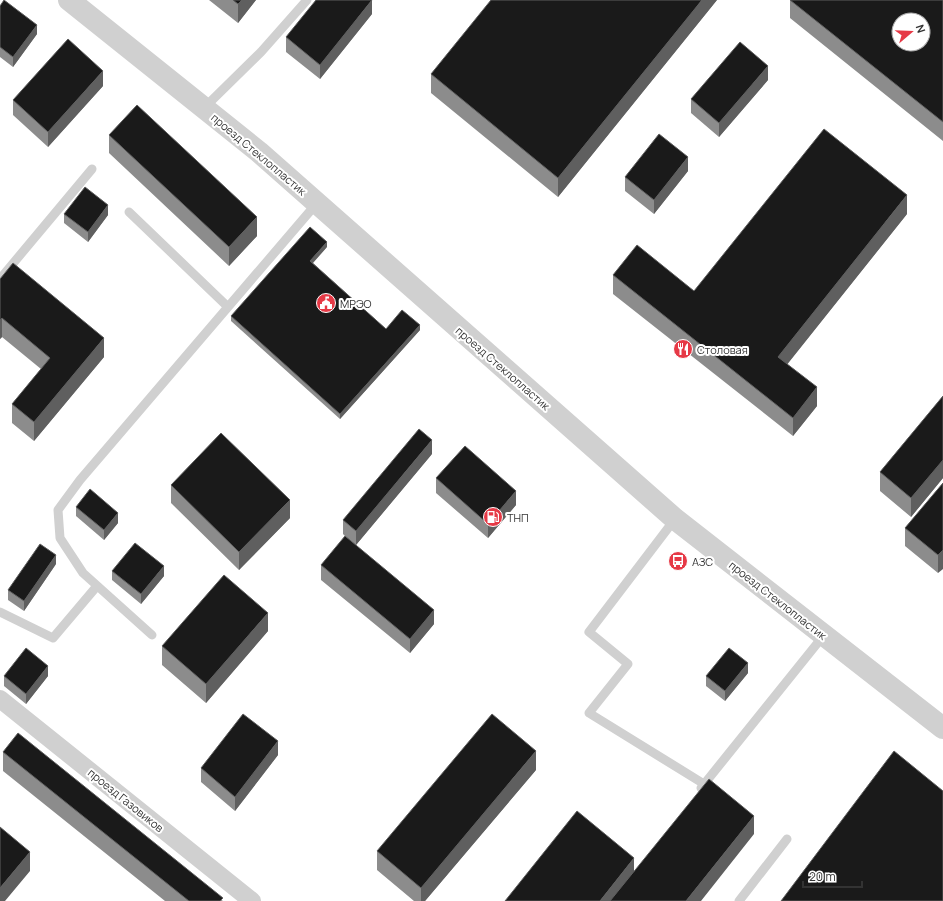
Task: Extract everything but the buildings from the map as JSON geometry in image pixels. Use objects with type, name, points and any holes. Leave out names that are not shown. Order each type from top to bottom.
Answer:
[{"type":"street","name":"проезд Стеклопластик","points":[[69,0],[258,152],[675,519],[943,728]]},
{"type":"street","name":"проезд Газовиков","points":[[0,699],[252,901]]},
{"type":"lane","points":[[204,108],[261,52],[307,0]]},
{"type":"lane","points":[[0,279],[92,170]]},
{"type":"lane","points":[[152,635],[83,573],[60,538],[58,510],[80,480],[317,203]]},
{"type":"lane","points":[[129,212],[228,307]]},
{"type":"lane","points":[[675,519],[589,632],[628,664],[589,713],[704,784]]},
{"type":"lane","points":[[0,612],[54,638],[97,586]]},
{"type":"lane","points":[[696,794],[824,635]]},
{"type":"lane","points":[[739,901],[787,839]]},
{"type":"place","name":"МРЭО","points":[[326,303]]},
{"type":"place","name":"Столовая","points":[[683,349]]},
{"type":"place","name":"ТНП","points":[[493,517]]},
{"type":"place","name":"АЗС","points":[[678,561]]}]
